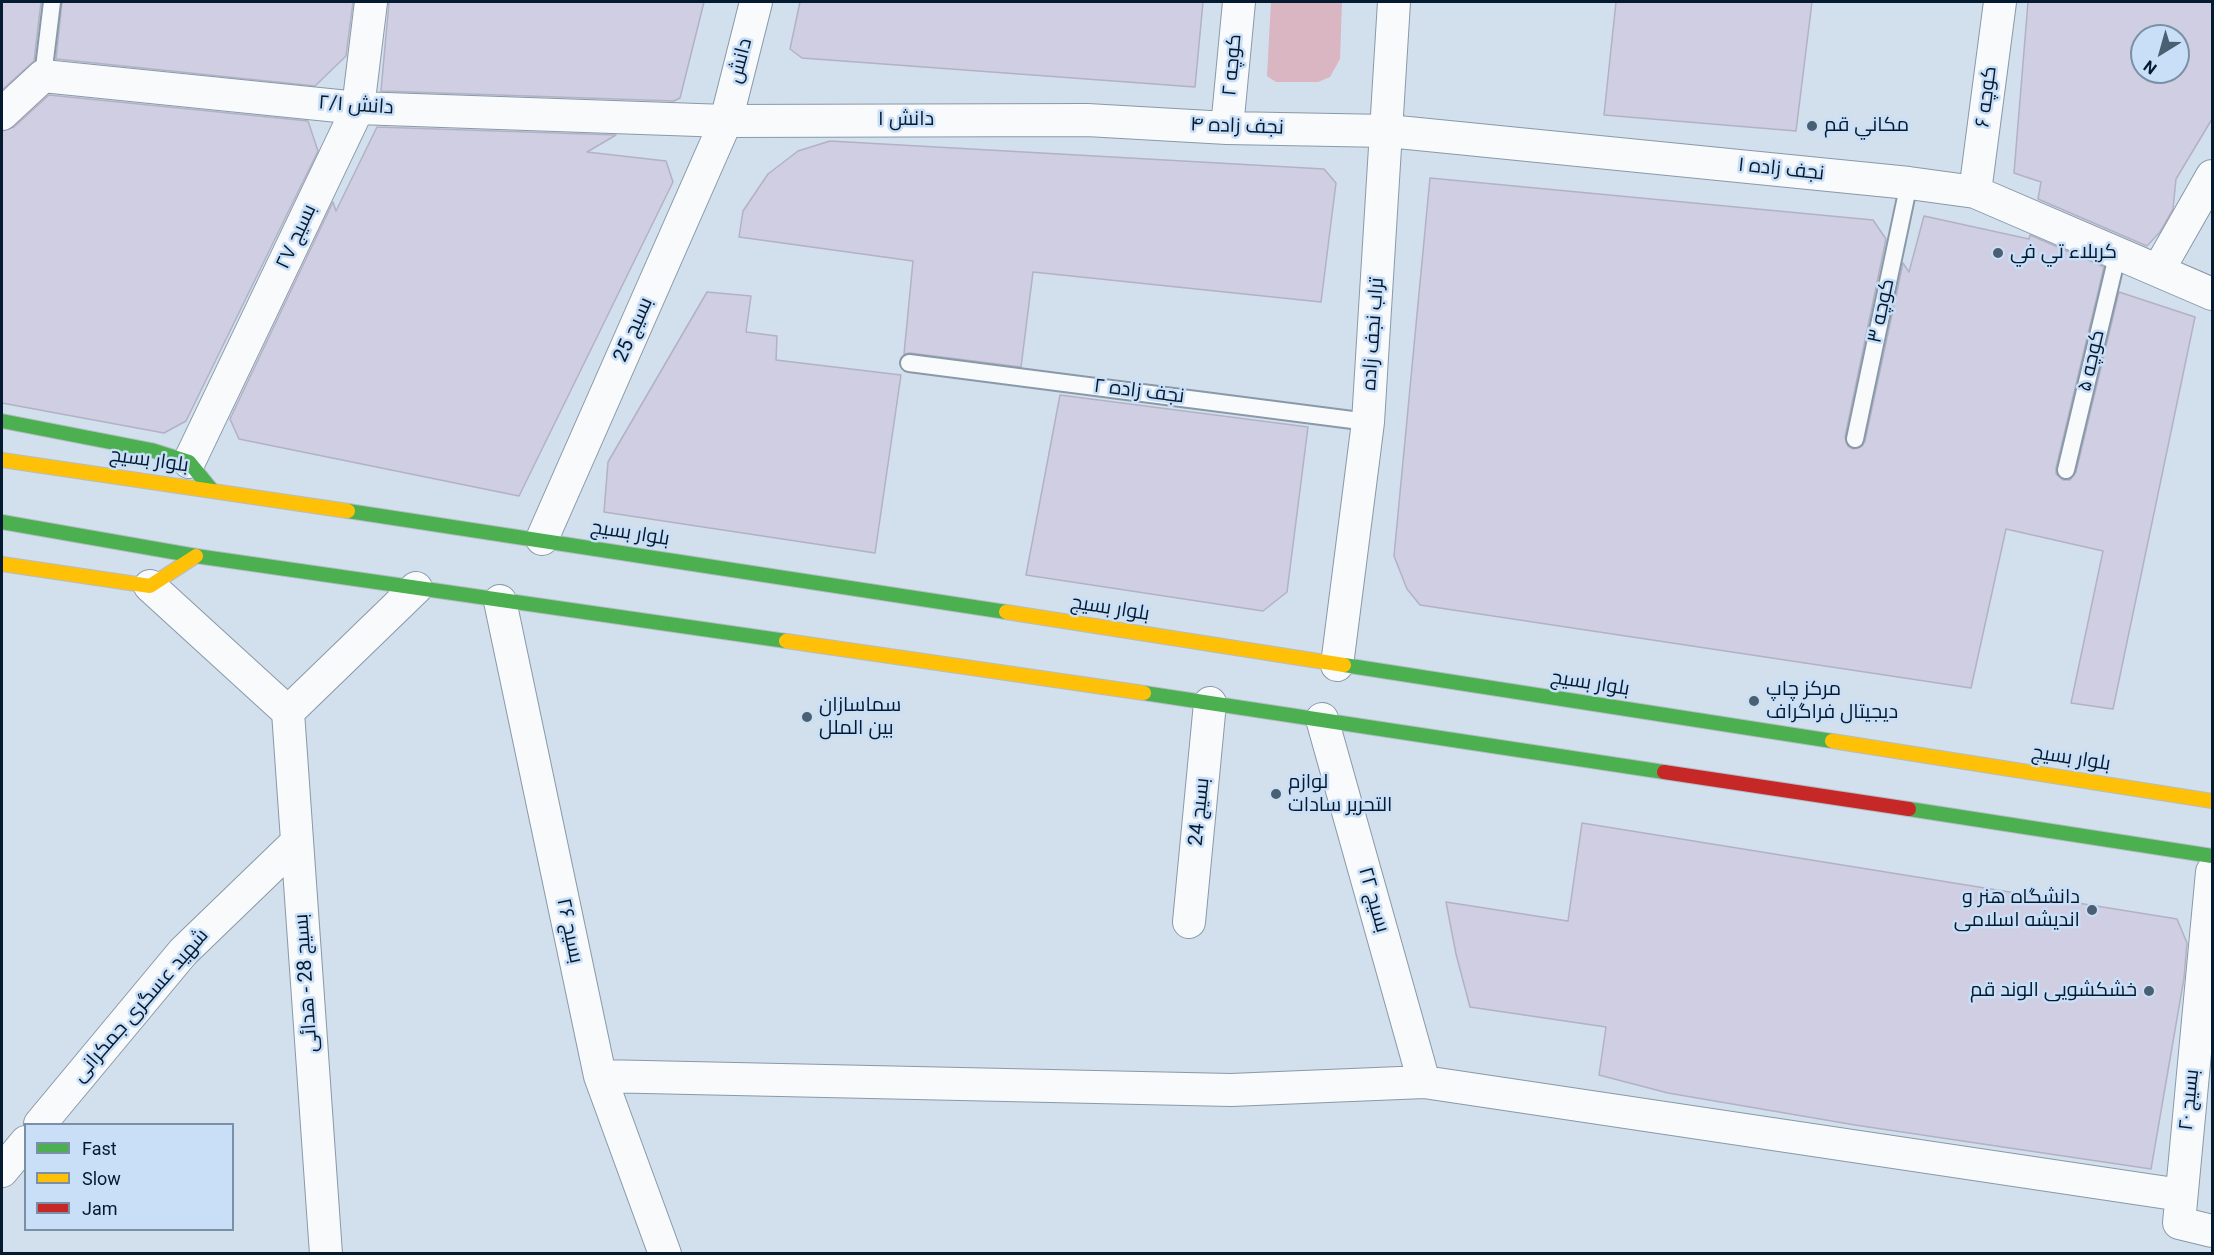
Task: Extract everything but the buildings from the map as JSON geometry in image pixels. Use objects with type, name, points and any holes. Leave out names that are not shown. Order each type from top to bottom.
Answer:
[{"type":"main road","points":[[2,421],[151,450],[189,462],[211,489]]},
{"type":"main road","name":"بلوار بسیج","points":[[2,460],[542,539],[2212,801]]},
{"type":"main road","points":[[2,522],[196,556],[500,602],[1322,719],[2212,856]]},
{"type":"main road","points":[[2,564],[150,586],[196,556]]},
{"type":"street","name":"بسیج ۲۷","points":[[189,462],[358,108],[371,2]]},
{"type":"street","name":"دانش","points":[[726,121],[756,2]]},
{"type":"street","name":"کوچه ۲","points":[[1227,128],[1239,2]]},
{"type":"street","name":"تراب نجف زاده","points":[[1337,665],[1368,422],[1388,131],[1394,2]]},
{"type":"street","name":"کوچه ۶","points":[[1974,192],[2000,2]]},
{"type":"street","name":"دانش ۲/۱","points":[[43,76],[358,108],[726,121]]},
{"type":"street","points":[[2,114],[43,76]]},
{"type":"street","name":"دانش ۱","points":[[726,121],[1087,120]]},
{"type":"street","name":"نجف زاده ۴","points":[[1087,120],[1227,128],[1388,131]]},
{"type":"street","name":"بسیج 25","points":[[542,539],[726,121]]},
{"type":"street","name":"نجف زاده ۱","points":[[1388,131],[1909,183],[1974,192],[2159,269],[2212,294]]},
{"type":"street","points":[[2159,269],[2212,176]]},
{"type":"street","points":[[150,586],[288,712],[416,588]]},
{"type":"street","name":"بسیج ۲۶","points":[[500,602],[600,1076],[665,1254]]},
{"type":"street","name":"بسیج 24","points":[[1189,922],[1210,703]]},
{"type":"street","name":"بسیج 28 - هدائی","points":[[288,712],[326,1254]]},
{"type":"street","name":"بسیج ۲۲","points":[[1322,719],[1424,1082]]},
{"type":"street","name":"شهید عسگری جمکرانی","points":[[42,1123],[183,952],[297,842]]},
{"type":"street","name":"بسیج ۲۰","points":[[2212,872],[2179,1223],[2212,1231]]},
{"type":"street","points":[[600,1076],[1231,1090],[1424,1082],[2181,1195]]},
{"type":"street","points":[[2,1171],[24,1144]]},
{"type":"lane","points":[[43,76],[52,2]]},
{"type":"lane","name":"کوچه ۳","points":[[1855,439],[1909,183]]},
{"type":"lane","name":"کوچه ۵","points":[[2066,470],[2118,252]]},
{"type":"lane","name":"نجف زاده ۲","points":[[909,363],[1368,422]]},
{"type":"shaded area","points":[[1271,2],[1342,2],[1340,59],[1330,77],[1318,82],[1276,82],[1267,76]]},
{"type":"traffic: fast","points":[[2,421],[151,450],[189,462],[211,489]]},
{"type":"traffic: fast","points":[[348,511],[1006,612]]},
{"type":"traffic: fast","points":[[2,522],[196,556],[786,641]]},
{"type":"traffic: fast","points":[[1344,665],[1832,741]]},
{"type":"traffic: fast","points":[[1144,693],[1664,772]]},
{"type":"traffic: fast","points":[[1909,809],[2212,856]]},
{"type":"traffic: slow","points":[[2,460],[348,511]]},
{"type":"traffic: slow","points":[[2,564],[150,586],[196,556]]},
{"type":"traffic: slow","points":[[1006,612],[1344,665]]},
{"type":"traffic: slow","points":[[786,641],[1144,693]]},
{"type":"traffic: slow","points":[[1832,741],[2212,801]]},
{"type":"traffic: jam","points":[[1664,772],[1909,809]]},
{"type":"place","name":"مكاني قم","points":[[1812,126]]},
{"type":"place","name":"كربلاء تي في","points":[[1998,253]]},
{"type":"place","name":"مرکز چاپ دیجیتال فراگراف","points":[[1754,701]]},
{"type":"place","name":"سماسازان بین الملل","points":[[807,717]]},
{"type":"place","name":"لوازم التحریر سادات","points":[[1276,794]]},
{"type":"place","name":"دانشگاه هنر و اندیشه اسلامی","points":[[2092,910]]},
{"type":"place","name":"خشکشویی الوند قم","points":[[2149,991]]}]
